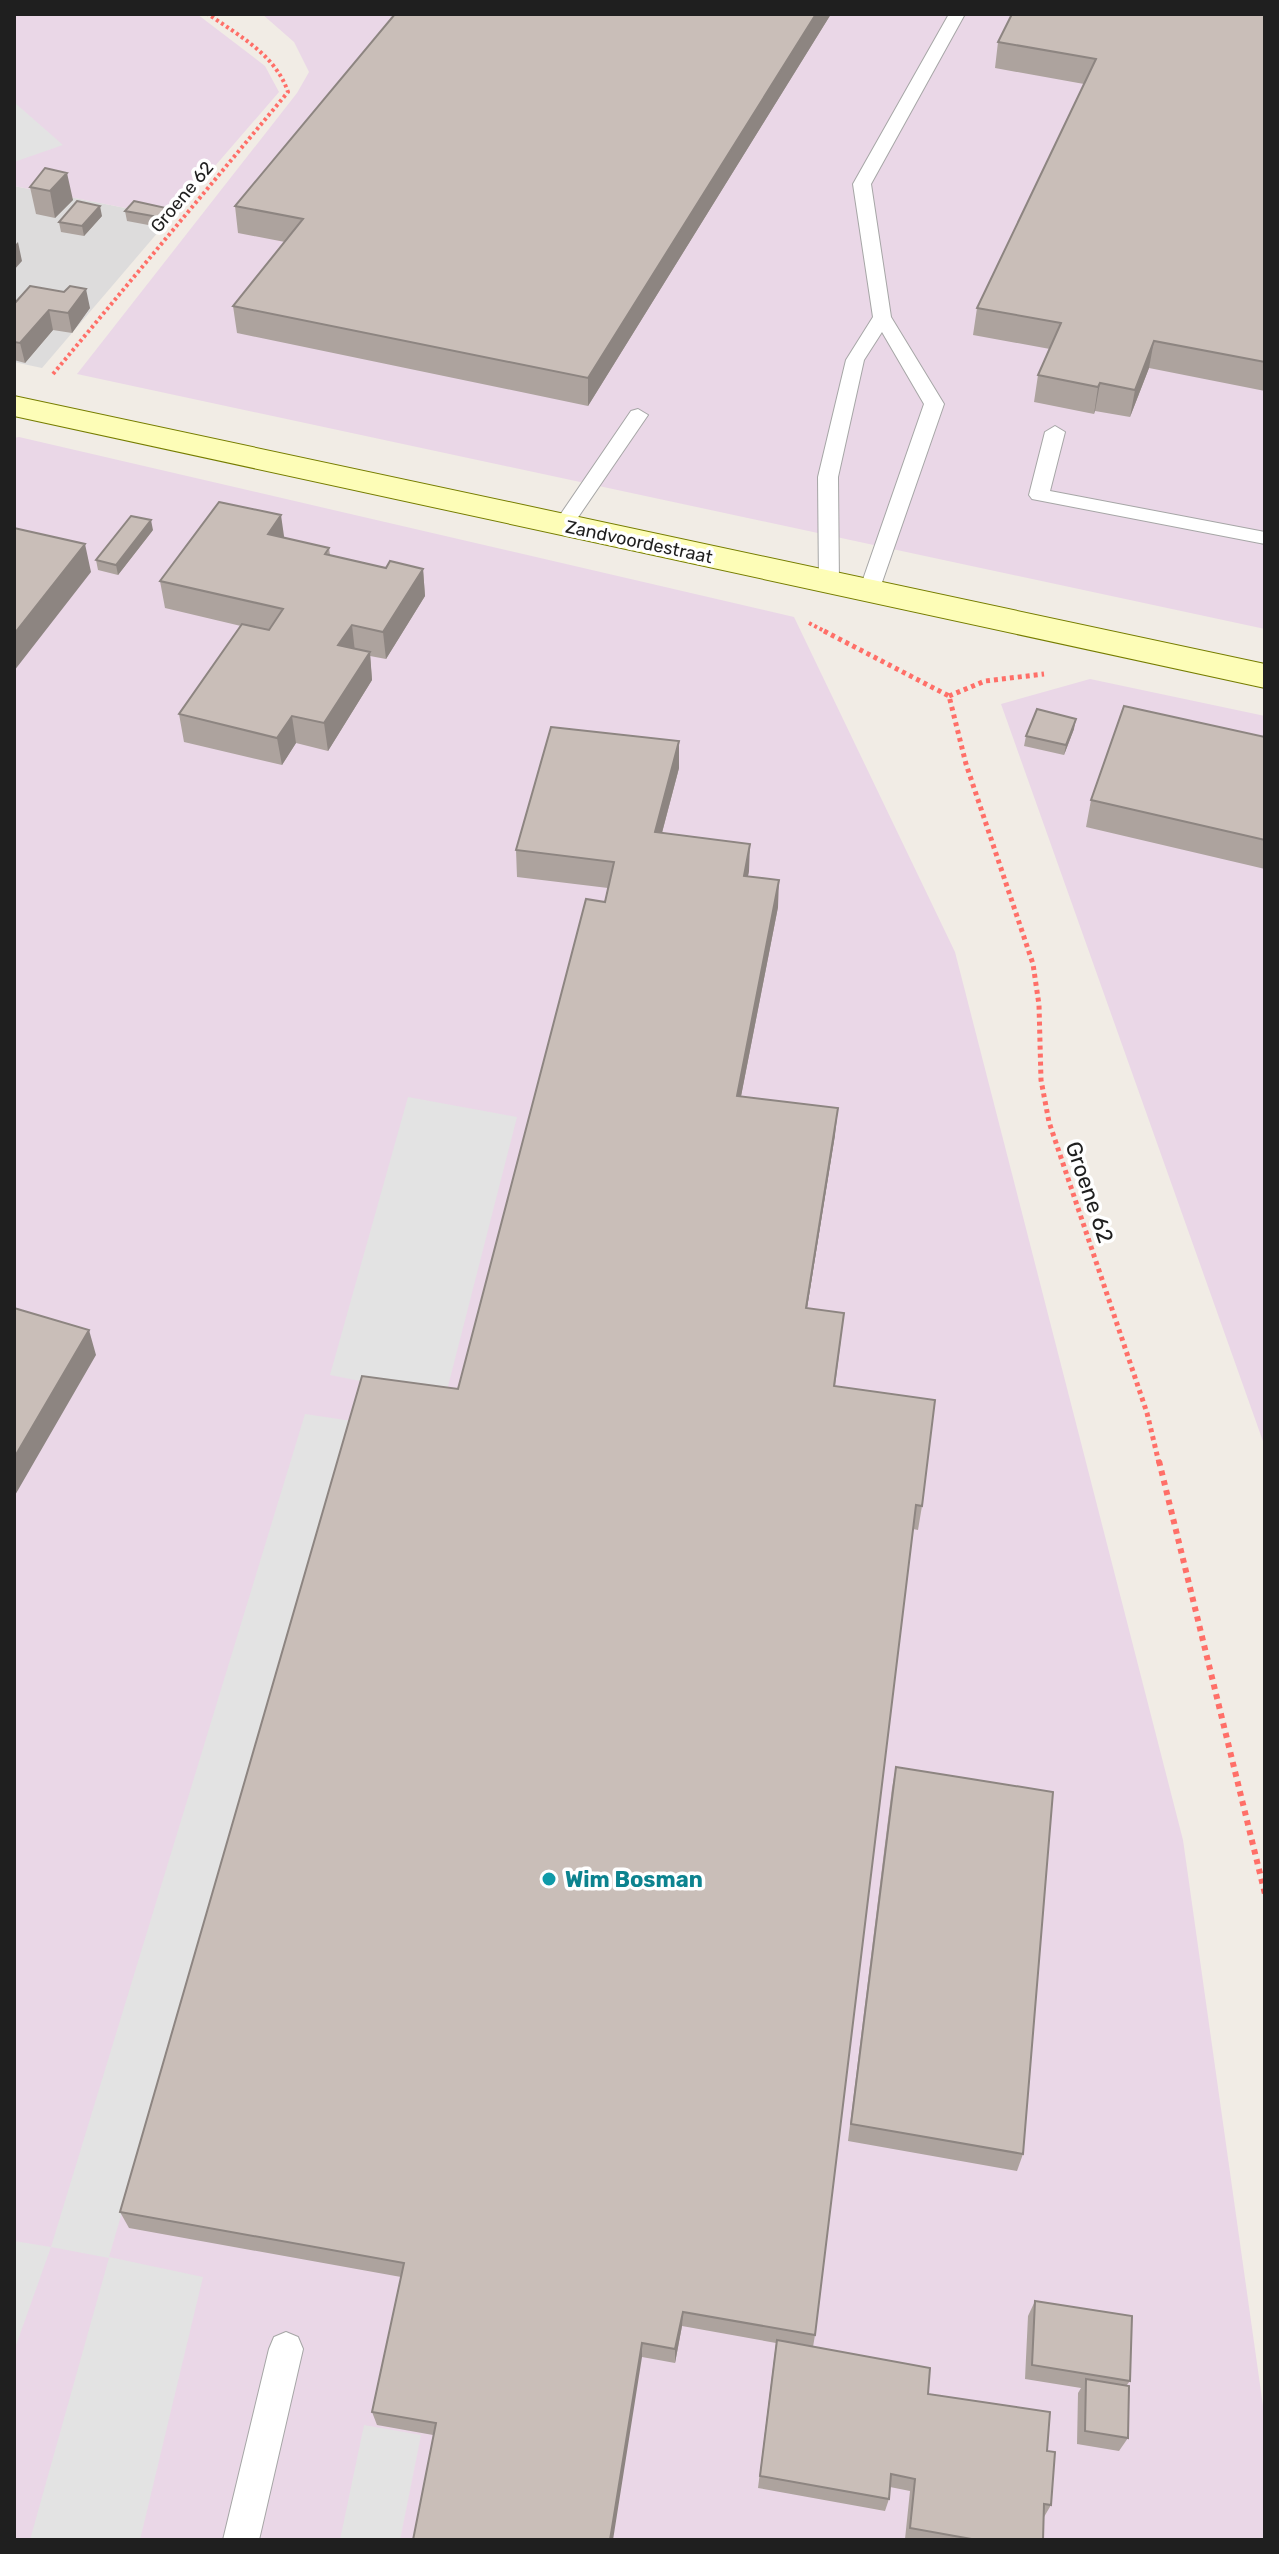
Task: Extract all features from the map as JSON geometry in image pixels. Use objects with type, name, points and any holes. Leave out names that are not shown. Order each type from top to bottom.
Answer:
[{"type":"main road","name":"Zandvoordestraat","points":[[19,407],[1097,640],[1264,671]]},
{"type":"lane","points":[[869,591],[934,404],[882,317],[862,184],[957,14]]},
{"type":"lane","points":[[829,583],[828,477],[855,360],[882,317]]},
{"type":"lane","points":[[563,525],[638,415]]},
{"type":"lane","points":[[1055,432],[1039,495],[1265,538]]},
{"type":"lane","points":[[241,2540],[286,2349]]},
{"type":"path","name":"Groene 62","points":[[19,407],[288,92],[285,77],[273,63],[208,14]]},
{"type":"path","points":[[829,583],[809,624],[949,696],[985,681],[1052,673],[1097,640]]},
{"type":"path","name":"Groene 62","points":[[949,696],[956,739],[1024,926],[1035,969],[1040,1021],[1040,1076],[1049,1122],[1147,1413],[1265,1894]]},
{"type":"shaded area","points":[[14,14],[197,14],[265,66],[279,92],[171,217],[14,186]]},
{"type":"shaded area","points":[[262,14],[1265,14],[1265,629],[77,374],[297,93],[309,72],[294,42]]},
{"type":"shaded area","points":[[14,102],[63,145],[14,162]]},
{"type":"shaded area","points":[[14,186],[171,217],[42,368],[14,362]]},
{"type":"shaded area","points":[[14,438],[794,617],[955,952],[1183,1840],[1265,2420],[1265,2540],[14,2540]]},
{"type":"shaded area","points":[[1090,679],[1265,716],[1265,1447],[1001,704]]},
{"type":"shaded area","points":[[408,1097],[517,1117],[445,1398],[330,1375]]},
{"type":"shaded area","points":[[305,1414],[352,1421],[109,2257],[203,2277],[140,2540],[30,2540],[109,2258],[51,2247]]},
{"type":"shaded area","points":[[14,2241],[51,2247],[14,2351]]},
{"type":"shaded area","points":[[364,2425],[421,2435],[400,2540],[340,2540]]},
{"type":"building","points":[[395,14],[816,14],[588,378],[233,306],[303,219],[235,206]]},
{"type":"building","points":[[1012,14],[1265,14],[1265,362],[1154,341],[1135,390],[1100,383],[1098,387],[1038,375],[1061,323],[977,308],[1096,59],[998,42]]},
{"type":"building","points":[[45,168],[67,173],[50,191],[30,187]]},
{"type":"building","points":[[77,201],[100,206],[82,226],[59,222]]},
{"type":"building","points":[[134,201],[166,208],[158,217],[125,211]]},
{"type":"building","points":[[30,286],[64,292],[70,286],[86,289],[68,313],[49,310],[20,343],[14,342],[14,304]]},
{"type":"building","points":[[219,502],[281,515],[268,534],[329,548],[325,554],[386,568],[390,561],[423,569],[383,632],[352,625],[338,645],[370,652],[324,723],[292,716],[277,738],[179,714],[242,624],[269,630],[283,609],[160,581]]},
{"type":"building","points":[[131,516],[151,520],[116,565],[96,560]]},
{"type":"building","points":[[14,528],[85,544],[14,634]]},
{"type":"building","points":[[1124,706],[1265,737],[1265,840],[1091,800]]},
{"type":"building","points":[[1037,709],[1076,719],[1066,745],[1026,736]]},
{"type":"building","name":"Wim Bosman","points":[[551,727],[679,741],[655,832],[750,844],[744,876],[779,880],[737,1096],[838,1108],[806,1308],[844,1313],[834,1386],[935,1400],[922,1506],[916,1505],[815,2335],[683,2312],[675,2349],[642,2343],[610,2540],[413,2540],[436,2423],[372,2412],[404,2263],[120,2212],[362,1376],[458,1389],[586,899],[605,902],[614,862],[516,850]]},
{"type":"building","points":[[14,1308],[89,1330],[14,1458]]},
{"type":"building","points":[[896,1767],[1053,1792],[1023,2154],[851,2124]]},
{"type":"building","points":[[1035,2301],[1132,2316],[1130,2381],[1032,2365]]},
{"type":"building","points":[[777,2340],[930,2368],[928,2394],[1050,2412],[1047,2451],[1055,2452],[1051,2505],[1044,2504],[1043,2540],[977,2540],[910,2528],[915,2479],[891,2474],[889,2499],[760,2476]]},
{"type":"building","points":[[1086,2379],[1129,2386],[1128,2438],[1085,2431]]},
{"type":"place","name":"Wim Bosman","points":[[549,1879]]}]
